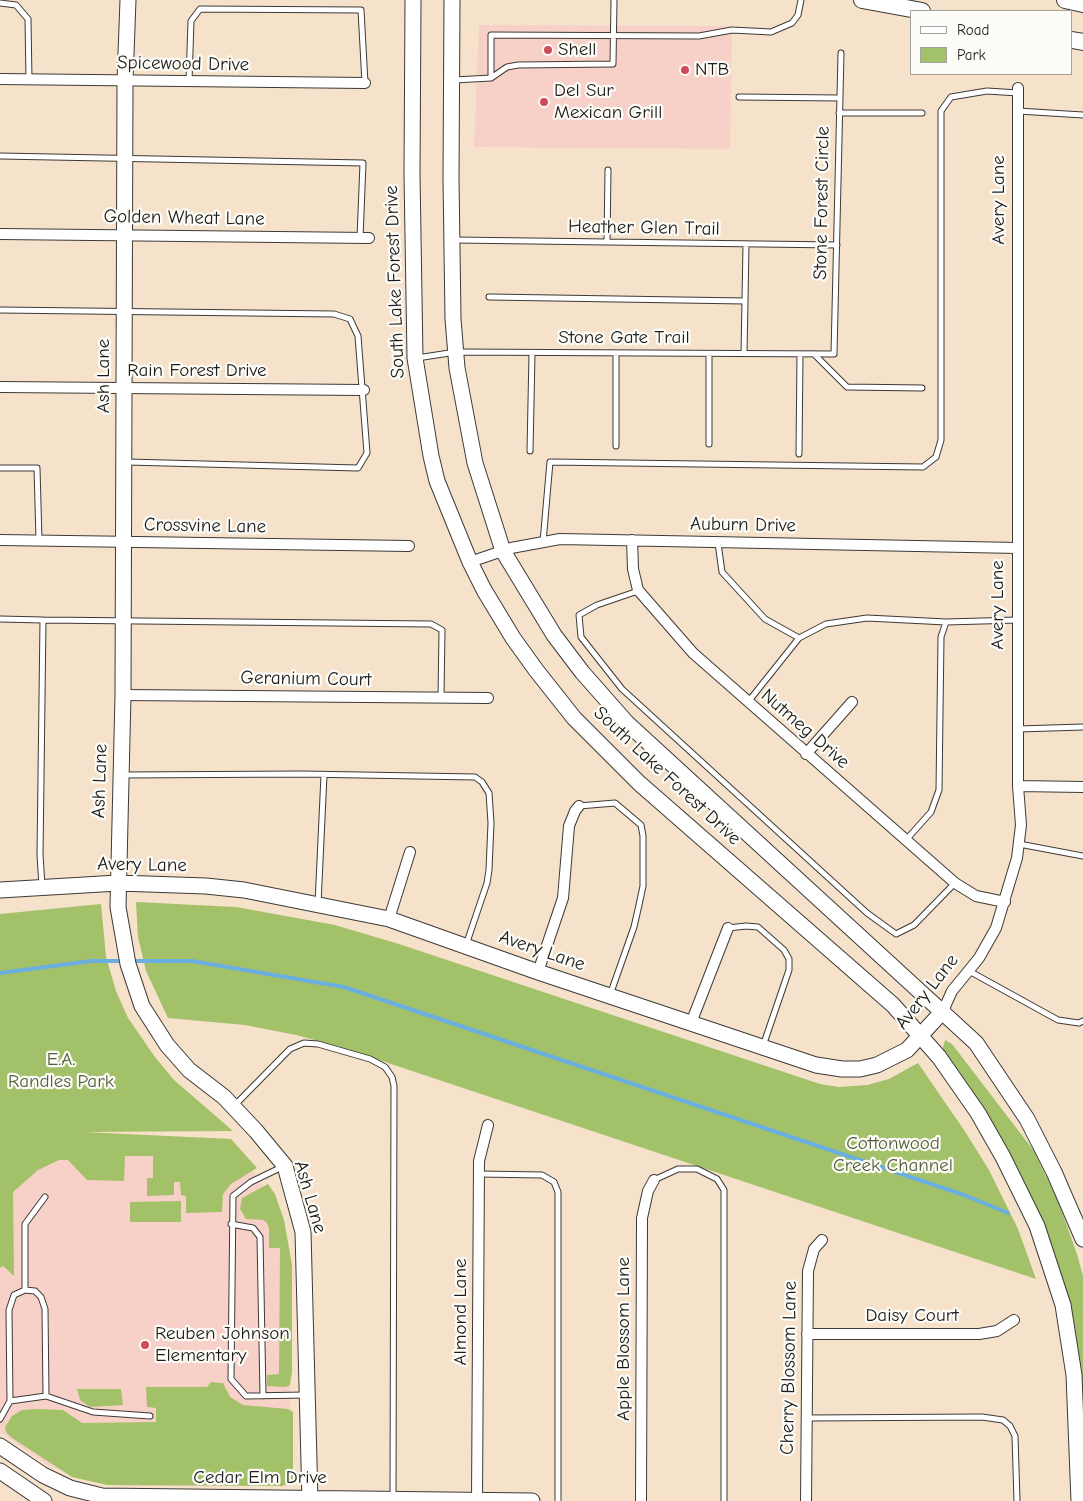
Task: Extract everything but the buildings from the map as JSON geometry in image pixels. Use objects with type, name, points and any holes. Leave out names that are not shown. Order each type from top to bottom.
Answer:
[{"type":"main road","name":"Ash Lane","points":[[128,0],[125,81],[123,694],[118,907],[128,964],[142,1006],[167,1045],[189,1070],[234,1106],[285,1166],[303,1232],[310,1500]]},
{"type":"main road","name":"South Lake Forest Drive","points":[[413,0],[412,185],[415,358],[418,387],[437,478],[470,562],[484,590],[536,670],[594,739],[639,783],[860,974],[921,1036],[958,1082],[1021,1191],[1037,1226],[1052,1268],[1068,1328],[1074,1375],[1079,1501]]},
{"type":"main road","name":"South Lake Forest Drive","points":[[452,0],[452,240],[453,320],[456,352],[463,410],[475,463],[504,551],[554,635],[582,672],[627,723],[976,1043],[995,1068],[1035,1134],[1083,1239]]},
{"type":"main road","points":[[862,0],[917,10]]},
{"type":"main road","points":[[1067,0],[1083,4]]},
{"type":"main road","name":"Avery Lane","points":[[0,890],[42,886],[118,883],[178,884],[244,890],[389,919],[538,972],[816,1065],[860,1069],[877,1065],[906,1050],[921,1036],[942,1011]]},
{"type":"main road","name":"Cedar Elm Drive","points":[[0,1446],[43,1475],[70,1488],[102,1496],[140,1499],[532,1501]]},
{"type":"main road","points":[[0,1471],[44,1501]]},
{"type":"street","name":"Spicewood Drive","points":[[0,80],[365,83]]},
{"type":"street","name":"Avery Lane","points":[[942,1011],[952,991],[979,958],[996,928],[1005,902],[1018,844],[1020,825],[1018,786],[1018,90]]},
{"type":"street","name":"Golden Wheat Lane","points":[[0,234],[364,238]]},
{"type":"street","name":"Rain Forest Drive","points":[[0,388],[364,390]]},
{"type":"street","name":"Auburn Drive","points":[[470,562],[504,551],[560,539],[1018,548]]},
{"type":"street","name":"Crossvine Lane","points":[[0,540],[409,546]]},
{"type":"street","points":[[632,540],[638,590]]},
{"type":"street","name":"Nutmeg Drive","points":[[638,590],[693,653],[806,754],[956,883],[976,896],[1005,902]]},
{"type":"street","name":"Geranium Court","points":[[123,694],[488,698]]},
{"type":"street","points":[[806,754],[852,702]]},
{"type":"street","points":[[1018,786],[1083,786]]},
{"type":"street","points":[[538,972],[563,898],[569,826],[579,806]]},
{"type":"street","points":[[389,919],[410,852]]},
{"type":"street","points":[[692,1023],[728,928]]},
{"type":"street","name":"Almond Lane","points":[[477,1501],[479,1161],[488,1125]]},
{"type":"street","name":"Apple Blossom Lane","points":[[641,1501],[642,1218],[648,1191],[654,1180]]},
{"type":"street","name":"Cherry Blossom Lane","points":[[806,1501],[807,1334],[810,1258],[814,1249],[822,1240]]},
{"type":"street","name":"Daisy Court","points":[[807,1334],[979,1334],[997,1331],[1014,1320]]},
{"type":"lane","points":[[451,80],[477,81],[491,78],[507,67],[518,65],[613,64],[614,0]]},
{"type":"lane","points":[[491,78],[491,35],[699,36],[732,30],[771,32],[792,24],[798,15],[801,0]]},
{"type":"lane","points":[[0,2],[16,5],[28,19],[29,80]]},
{"type":"lane","points":[[189,81],[191,21],[200,9],[361,10],[365,83]]},
{"type":"lane","name":"Stone Forest Circle","points":[[834,354],[841,52]]},
{"type":"lane","points":[[543,543],[550,462],[923,468],[936,457],[941,440],[941,111],[951,98],[987,91],[1018,90]]},
{"type":"lane","points":[[739,97],[840,98]]},
{"type":"lane","points":[[1018,111],[1083,115]]},
{"type":"lane","points":[[839,113],[922,113]]},
{"type":"lane","points":[[0,156],[363,163],[364,238]]},
{"type":"lane","points":[[607,242],[608,170]]},
{"type":"lane","name":"Heather Glen Trail","points":[[452,240],[837,245]]},
{"type":"lane","points":[[744,354],[746,244]]},
{"type":"lane","points":[[489,297],[745,301]]},
{"type":"lane","points":[[0,310],[334,314],[350,319],[358,336],[364,390],[367,453],[358,468],[124,462]]},
{"type":"lane","name":"Stone Gate Trail","points":[[415,358],[456,352],[834,354]]},
{"type":"lane","points":[[530,451],[532,353]]},
{"type":"lane","points":[[616,353],[616,446]]},
{"type":"lane","points":[[709,354],[709,444]]},
{"type":"lane","points":[[798,454],[800,354]]},
{"type":"lane","points":[[814,354],[847,387],[922,388]]},
{"type":"lane","points":[[0,468],[37,468],[39,541]]},
{"type":"lane","points":[[718,542],[722,572],[765,619],[799,638]]},
{"type":"lane","points":[[638,590],[597,605],[579,615],[581,637],[622,690],[867,912],[896,934],[914,925],[956,883]]},
{"type":"lane","points":[[748,702],[799,638],[826,624],[867,618],[946,622],[1018,620]]},
{"type":"lane","points":[[0,619],[431,624],[442,630],[441,698]]},
{"type":"lane","points":[[42,886],[40,855],[43,620]]},
{"type":"lane","points":[[906,840],[931,812],[939,790],[941,637],[946,622]]},
{"type":"lane","points":[[1018,729],[1083,728]]},
{"type":"lane","points":[[120,775],[475,777],[485,786],[489,793],[490,870],[466,946]]},
{"type":"lane","points":[[318,905],[324,775]]},
{"type":"lane","points":[[579,806],[615,803],[641,825],[643,836],[643,886],[640,904],[634,927],[610,995]]},
{"type":"lane","points":[[1018,844],[1083,856]]},
{"type":"lane","points":[[728,928],[758,927],[784,950],[789,958],[789,970],[763,1046]]},
{"type":"lane","points":[[969,971],[1058,1020],[1079,1023],[1083,1021]]},
{"type":"lane","points":[[234,1106],[290,1048],[304,1043],[318,1044],[370,1059],[385,1067],[392,1077],[394,1086],[393,1499]]},
{"type":"lane","points":[[285,1166],[251,1182],[233,1196],[231,1224],[232,1379],[246,1396],[308,1395]]},
{"type":"lane","points":[[654,1180],[678,1169],[697,1169],[717,1179],[724,1190],[724,1501]]},
{"type":"lane","points":[[479,1174],[542,1175],[554,1182],[558,1192],[558,1501]]},
{"type":"lane","points":[[25,1290],[25,1224],[45,1197]]},
{"type":"lane","points":[[231,1224],[253,1228],[260,1237],[262,1396]]},
{"type":"lane","points":[[0,1419],[10,1401],[9,1310],[14,1295],[25,1290],[35,1291],[41,1297],[45,1309],[46,1396]]},
{"type":"lane","points":[[10,1401],[46,1396],[93,1412],[150,1416]]},
{"type":"lane","points":[[806,1418],[982,1417],[1003,1420],[1013,1431],[1016,1444],[1017,1501]]},
{"type":"shaded area","points":[[479,25],[732,26],[730,149],[474,147]]},
{"type":"shaded area","name":"Reuben Johnson Elementary","points":[[68,1131],[248,1163],[274,1203],[289,1259],[291,1486],[121,1486],[86,1481],[47,1465],[0,1432],[0,1200]]},
{"type":"green space","name":"Cottonwood Creek Channel","points":[[136,902],[236,907],[335,925],[399,944],[820,1084],[839,1087],[867,1085],[889,1079],[918,1063],[989,1170],[1018,1229],[1036,1279],[340,1047],[296,1035],[245,1025],[168,1018],[146,971],[138,937]]},
{"type":"green space","name":"E.A. Randles Park","points":[[101,904],[106,957],[116,991],[128,1018],[155,1057],[174,1080],[233,1131],[84,1132],[231,1139],[257,1168],[231,1184],[223,1194],[222,1212],[186,1213],[186,1196],[181,1195],[180,1182],[174,1182],[174,1195],[147,1196],[147,1178],[153,1178],[153,1156],[125,1156],[124,1181],[87,1180],[68,1160],[59,1160],[38,1170],[13,1192],[14,1276],[3,1266],[0,1268],[0,914]]},
{"type":"green space","points":[[945,1040],[952,1044],[1034,1151],[1058,1201],[1077,1254],[1083,1276],[1083,1442],[1081,1400],[1035,1206],[1014,1162],[988,1119],[944,1057],[943,1047]]},
{"type":"green space","points":[[268,1184],[275,1194],[284,1220],[292,1265],[292,1371],[290,1385],[286,1387],[267,1386],[267,1375],[279,1374],[280,1248],[269,1248],[269,1229],[267,1223],[263,1220],[246,1219],[240,1209],[242,1198]]},
{"type":"green space","points":[[181,1201],[181,1222],[130,1222],[130,1202]]},
{"type":"green space","points":[[211,1382],[223,1383],[230,1397],[243,1405],[288,1409],[293,1412],[293,1479],[290,1483],[282,1486],[107,1485],[72,1477],[12,1438],[6,1432],[5,1427],[12,1416],[22,1410],[35,1409],[63,1410],[82,1423],[156,1422],[156,1408],[147,1407],[146,1387],[207,1387]]},
{"type":"green space","points":[[77,1389],[121,1389],[123,1405],[90,1407],[80,1400]]},
{"type":"waterway","points":[[0,973],[91,961],[125,961]]},
{"type":"waterway","points":[[132,961],[192,961],[344,987],[964,1195],[1008,1213]]},
{"type":"place","name":"Shell","points":[[548,50]]},
{"type":"place","name":"NTB","points":[[685,70]]},
{"type":"place","name":"Del Sur Mexican Grill","points":[[544,102]]},
{"type":"place","name":"Reuben Johnson Elementary","points":[[145,1345]]}]
